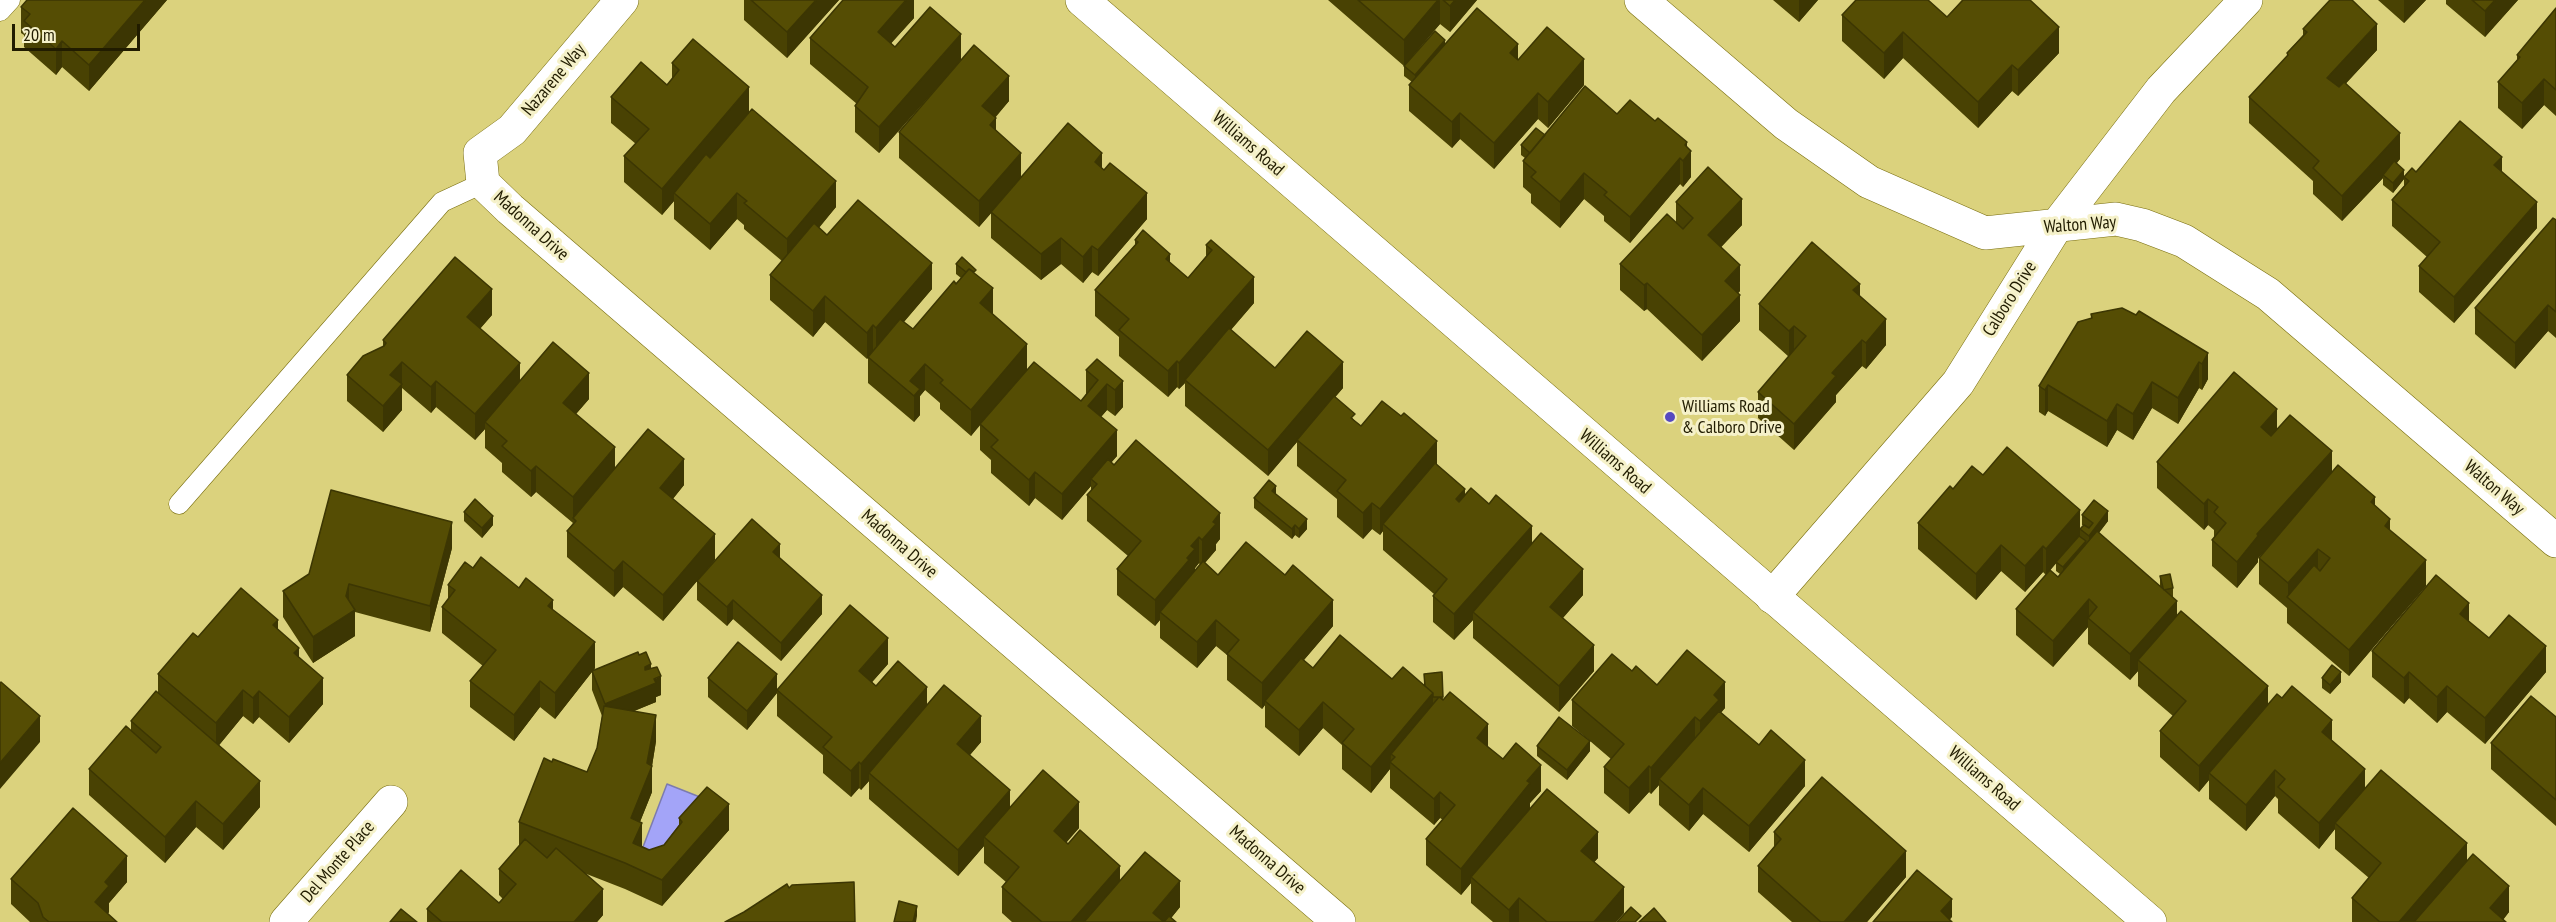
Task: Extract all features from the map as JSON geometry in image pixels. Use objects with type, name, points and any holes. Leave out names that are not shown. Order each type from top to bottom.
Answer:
[{"type":"street","name":"Nazarene Way","points":[[481,168],[622,0]]},
{"type":"street","name":"Williams Road","points":[[1082,0],[2150,922]]},
{"type":"street","name":"Walton Way","points":[[1641,0],[1786,124],[1869,182],[1985,233],[2116,219],[2142,225],[2184,241],[2268,294],[2556,541]]},
{"type":"street","name":"Calboro Drive","points":[[1772,597],[1958,383],[2057,225],[2162,90],[2246,0]]},
{"type":"street","name":"Madonna Drive","points":[[481,168],[510,209],[1339,922]]},
{"type":"street","name":"Del Monte Place","points":[[286,922],[391,802]]},
{"type":"lane","points":[[0,11],[10,0]]},
{"type":"lane","points":[[179,504],[442,202],[481,168]]},
{"type":"water","points":[[667,784],[710,801],[664,856],[643,847]]},
{"type":"building","points":[[27,0],[145,0],[89,65],[62,41],[56,49],[24,21],[30,14],[21,7]]},
{"type":"building","points":[[751,0],[816,0],[787,32]]},
{"type":"building","points":[[843,0],[906,0],[878,32],[895,47],[930,7],[961,34],[879,127],[855,106],[868,87],[810,38]]},
{"type":"building","points":[[1358,0],[1438,0],[1404,40]]},
{"type":"building","points":[[1443,0],[1455,0],[1450,6]]},
{"type":"building","points":[[1856,0],[1928,0],[1947,17],[1963,0],[2030,0],[2059,27],[2018,70],[2012,65],[1978,102],[1903,32],[1884,53],[1842,15]]},
{"type":"building","points":[[2330,0],[2352,0],[2377,24],[2327,78],[2339,87],[2344,82],[2400,133],[2342,196],[2313,168],[2319,161],[2249,97],[2288,55],[2287,53],[2307,32],[2303,29]]},
{"type":"building","points":[[2472,0],[2495,0],[2485,11]]},
{"type":"building","points":[[1477,8],[1518,44],[1510,53],[1518,60],[1547,27],[1584,59],[1548,102],[1538,93],[1494,143],[1460,113],[1452,122],[1409,85]]},
{"type":"building","points":[[2556,8],[2556,90],[2544,79],[2522,103],[2498,82],[2520,57],[2517,55]]},
{"type":"building","points":[[1435,31],[1445,40],[1415,75],[1404,66]]},
{"type":"building","points":[[693,39],[749,87],[662,189],[624,156],[649,129],[611,97],[641,62],[667,85],[679,70],[672,63]]},
{"type":"building","points":[[974,45],[1009,76],[982,106],[996,118],[990,125],[1021,153],[979,201],[899,132]]},
{"type":"building","points":[[1585,86],[1617,114],[1630,100],[1655,121],[1658,118],[1687,142],[1685,145],[1691,151],[1683,161],[1680,158],[1630,217],[1604,195],[1607,192],[1584,173],[1560,202],[1531,177],[1536,172],[1523,161]]},
{"type":"building","points":[[752,109],[836,181],[787,239],[744,203],[747,201],[737,193],[710,224],[674,193],[706,154],[710,158]]},
{"type":"building","points":[[2460,121],[2502,157],[2494,165],[2537,202],[2454,297],[2419,266],[2440,242],[2392,200],[2409,181],[2404,177],[2412,168],[2416,172]]},
{"type":"building","points":[[1068,123],[1102,153],[1095,162],[1104,170],[1110,163],[1147,193],[1098,250],[1092,246],[1083,257],[1061,238],[1041,254],[991,212]]},
{"type":"building","points":[[1536,128],[1545,135],[1530,153],[1521,145]]},
{"type":"building","points":[[2394,161],[2404,170],[2393,183],[2383,175]]},
{"type":"building","points":[[1708,167],[1742,199],[1708,235],[1740,265],[1725,281],[1740,295],[1702,335],[1647,283],[1644,285],[1620,264],[1667,214],[1683,229],[1693,218],[1676,202]]},
{"type":"building","points":[[858,200],[932,263],[876,328],[873,325],[867,333],[825,296],[813,311],[770,275],[814,223],[827,235]]},
{"type":"building","points":[[2553,218],[2556,220],[2556,312],[2548,305],[2515,343],[2475,308]]},
{"type":"building","points":[[1143,230],[1170,254],[1166,259],[1188,278],[1212,250],[1206,245],[1211,240],[1254,277],[1179,363],[1177,361],[1168,371],[1119,330],[1129,319],[1095,290],[1138,242],[1135,240]]},
{"type":"building","points":[[1812,242],[1860,284],[1853,290],[1886,319],[1866,343],[1862,340],[1832,373],[1836,376],[1794,424],[1758,392],[1806,336],[1794,326],[1789,331],[1759,304]]},
{"type":"building","points":[[455,257],[492,289],[467,317],[520,363],[475,414],[436,381],[431,387],[402,362],[390,375],[402,384],[383,406],[347,375],[363,356],[384,346],[386,343],[383,340]]},
{"type":"building","points":[[962,257],[976,270],[974,272],[969,269],[966,272],[956,264]]},
{"type":"building","points":[[969,269],[993,288],[980,303],[1027,344],[971,410],[940,383],[943,380],[925,364],[910,381],[920,389],[914,396],[868,357],[900,319],[913,329],[954,281],[956,284]]},
{"type":"building","points":[[2122,308],[2136,315],[2139,311],[2208,353],[2202,364],[2199,362],[2178,398],[2152,382],[2133,414],[2117,404],[2107,421],[2048,385],[2045,390],[2039,386],[2078,322],[2092,318],[2091,314]]},
{"type":"building","points":[[1229,328],[1275,368],[1307,331],[1343,362],[1268,450],[1185,380]]},
{"type":"building","points":[[553,342],[589,373],[563,403],[615,447],[573,497],[536,466],[531,471],[502,446],[507,441],[485,422]]},
{"type":"building","points":[[1097,359],[1123,381],[1115,390],[1107,384],[1088,406],[1117,430],[1062,494],[1035,472],[1029,480],[991,447],[998,440],[980,424],[1034,362],[1081,401],[1098,380],[1086,370]]},
{"type":"building","points":[[2234,372],[2277,409],[2261,427],[2271,436],[2290,415],[2332,451],[2257,534],[2258,536],[2237,562],[2212,540],[2226,523],[2214,512],[2218,507],[2208,499],[2204,504],[2157,462]]},
{"type":"building","points":[[1334,396],[1355,414],[1351,418],[1361,426],[1382,401],[1401,416],[1404,413],[1437,441],[1380,509],[1372,503],[1363,513],[1337,491],[1346,480],[1297,440]]},
{"type":"building","points":[[648,429],[684,459],[660,488],[715,534],[663,595],[623,561],[614,571],[567,531],[576,521],[573,518]]},
{"type":"building","points":[[1136,440],[1220,513],[1213,522],[1216,524],[1202,540],[1199,537],[1191,546],[1195,549],[1187,558],[1189,560],[1155,600],[1117,569],[1141,541],[1087,495],[1097,484],[1091,479],[1108,459],[1114,465]]},
{"type":"building","points":[[2007,447],[2080,510],[2046,549],[2043,546],[2025,566],[2001,545],[1976,574],[1918,523],[1950,486],[1953,489],[1972,466],[1983,475]]},
{"type":"building","points":[[1435,463],[1465,489],[1456,499],[1459,502],[1471,488],[1489,504],[1496,495],[1532,526],[1454,614],[1433,596],[1447,579],[1383,524]]},
{"type":"building","points":[[2338,465],[2375,497],[2371,502],[2390,519],[2385,526],[2426,560],[2349,650],[2287,597],[2314,565],[2320,571],[2330,558],[2318,549],[2288,583],[2259,558]]},
{"type":"building","points":[[1269,480],[1276,486],[1272,491],[1307,519],[1299,529],[1295,525],[1292,529],[1254,498]]},
{"type":"building","points":[[331,490],[452,522],[430,606],[349,584],[346,596],[355,610],[313,637],[283,591],[309,574]]},
{"type":"building","points":[[475,499],[493,516],[482,528],[464,512]]},
{"type":"building","points":[[2094,500],[2108,511],[2089,536],[2080,529],[2084,525],[2089,528],[2093,523],[2082,515]]},
{"type":"building","points":[[752,519],[780,544],[773,552],[822,595],[781,643],[733,600],[727,607],[697,581]]},
{"type":"building","points":[[2097,531],[2177,601],[2130,654],[2088,618],[2097,607],[2089,599],[2053,641],[2016,609],[2050,570],[2058,577]]},
{"type":"building","points":[[1541,533],[1583,569],[1550,607],[1594,645],[1559,686],[1473,612]]},
{"type":"building","points":[[2079,536],[2086,541],[2063,567],[2056,562]]},
{"type":"building","points":[[1246,542],[1285,575],[1293,565],[1333,600],[1262,683],[1227,654],[1239,640],[1216,620],[1197,642],[1160,612],[1203,561],[1218,575]]},
{"type":"building","points":[[481,557],[519,588],[526,578],[553,600],[548,606],[595,642],[555,693],[540,681],[514,715],[470,681],[496,650],[442,607],[455,590],[448,585],[465,562],[473,568]]},
{"type":"building","points":[[2170,574],[2173,588],[2164,590],[2160,576]]},
{"type":"building","points":[[2436,575],[2469,603],[2460,614],[2489,638],[2509,615],[2546,646],[2485,718],[2447,686],[2437,697],[2409,672],[2404,678],[2372,651]]},
{"type":"building","points":[[241,588],[278,620],[273,625],[299,648],[294,653],[323,678],[289,717],[259,691],[253,698],[243,690],[216,723],[158,674],[193,633],[198,637]]},
{"type":"building","points":[[850,605],[888,638],[859,671],[876,686],[898,661],[927,687],[861,764],[859,762],[851,771],[823,747],[832,737],[777,690]]},
{"type":"building","points":[[2181,611],[2268,686],[2199,766],[2160,731],[2186,701],[2138,660]]},
{"type":"building","points":[[1340,635],[1392,679],[1403,667],[1433,693],[1371,767],[1342,743],[1354,729],[1323,702],[1299,730],[1265,701],[1301,658],[1313,668]]},
{"type":"building","points":[[738,642],[777,674],[747,711],[708,678]]},
{"type":"building","points":[[1687,650],[1725,682],[1714,695],[1719,700],[1700,721],[1695,717],[1651,768],[1649,766],[1629,788],[1604,767],[1624,744],[1572,700],[1612,654],[1632,671],[1636,666],[1657,685]]},
{"type":"building","points":[[638,652],[639,655],[646,652],[651,664],[645,667],[645,670],[657,667],[661,676],[654,679],[656,683],[605,704],[592,671]]},
{"type":"building","points":[[2332,665],[2341,672],[2330,685],[2322,678]]},
{"type":"building","points":[[1442,672],[1443,697],[1433,697],[1433,693],[1425,686],[1424,674]]},
{"type":"building","points":[[0,683],[40,716],[0,763]]},
{"type":"building","points":[[944,685],[981,716],[957,744],[1010,790],[958,850],[869,773]]},
{"type":"building","points":[[2292,686],[2332,720],[2322,732],[2365,769],[2319,823],[2278,787],[2285,779],[2275,770],[2246,805],[2209,773],[2277,694],[2282,698]]},
{"type":"building","points":[[156,691],[260,781],[223,824],[196,801],[165,837],[89,769],[126,726],[156,753],[161,747],[131,721]]},
{"type":"building","points":[[1450,692],[1488,724],[1477,738],[1503,759],[1516,743],[1541,765],[1527,781],[1530,783],[1461,869],[1426,839],[1455,805],[1440,792],[1434,799],[1390,762],[1395,757],[1391,754],[1439,697],[1443,700]]},
{"type":"building","points":[[2531,696],[2556,717],[2556,800],[2491,743]]},
{"type":"building","points":[[604,706],[656,715],[647,763],[652,766],[631,818],[642,823],[633,843],[649,850],[664,845],[682,822],[679,818],[707,787],[729,804],[662,880],[625,863],[519,822],[544,758],[552,762],[553,759],[587,772],[597,748]]},
{"type":"building","points":[[1719,711],[1759,745],[1771,730],[1805,760],[1749,826],[1703,788],[1689,805],[1659,779]]},
{"type":"building","points":[[1559,717],[1590,741],[1567,770],[1537,746]]},
{"type":"building","points":[[1043,770],[1079,802],[1054,831],[1068,844],[1080,830],[1120,866],[1071,922],[1042,922],[1002,887],[1019,867],[984,837]]},
{"type":"building","points":[[2381,770],[2467,843],[2399,922],[2380,922],[2352,898],[2381,863],[2335,823]]},
{"type":"building","points":[[1822,777],[1906,851],[1844,922],[1821,922],[1758,866],[1781,839],[1774,832]]},
{"type":"building","points":[[1547,789],[1598,832],[1581,851],[1624,887],[1594,922],[1547,922],[1519,898],[1509,910],[1471,877]]},
{"type":"building","points":[[73,808],[127,856],[105,882],[109,886],[95,902],[117,922],[49,922],[43,917],[38,903],[11,879]]},
{"type":"building","points":[[525,839],[547,858],[556,848],[603,889],[574,922],[442,922],[427,909],[461,870],[499,903],[516,884],[499,869]]},
{"type":"building","points":[[1145,852],[1180,881],[1153,913],[1164,922],[1084,922]]},
{"type":"building","points":[[2473,854],[2509,886],[2490,908],[2506,922],[2414,922]]},
{"type":"building","points":[[1917,870],[1952,899],[1941,911],[1952,922],[1873,922]]},
{"type":"building","points":[[854,882],[855,922],[725,922],[787,884],[789,888],[792,885]]},
{"type":"building","points":[[899,901],[917,906],[913,922],[894,922]]},
{"type":"building","points":[[1631,907],[1641,916],[1635,922],[1617,922]]},
{"type":"building","points":[[1654,908],[1666,922],[1639,922]]},
{"type":"building","points":[[401,909],[417,922],[390,922]]},
{"type":"building","points":[[1169,916],[1176,922],[1164,922]]},
{"type":"place","name":"Williams Road & Calboro Drive","points":[[1670,417]]}]
